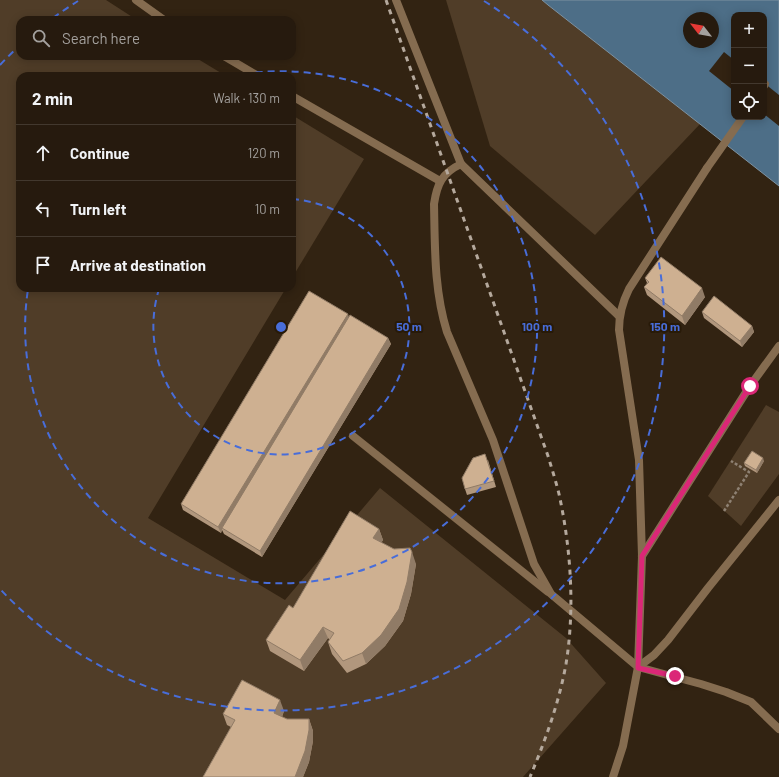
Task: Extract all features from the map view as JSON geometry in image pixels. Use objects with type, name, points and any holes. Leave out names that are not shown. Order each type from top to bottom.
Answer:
[{"type":"street","points":[[136,0],[158,16]]},
{"type":"street","points":[[396,0],[461,164],[619,316]]},
{"type":"street","points":[[231,60],[251,72]]},
{"type":"street","points":[[296,98],[440,181]]},
{"type":"street","points":[[613,777],[623,746],[638,668],[642,556],[639,460],[618,330],[619,316],[623,301],[629,289],[707,168],[741,120]]},
{"type":"street","points":[[461,164],[454,167],[440,181],[434,204],[437,285],[442,315],[447,332],[498,451],[534,564],[551,594]]},
{"type":"street","points":[[642,556],[750,386],[779,346]]},
{"type":"street","points":[[353,436],[551,594],[638,668],[701,684],[751,702],[779,729]]},
{"type":"street","points":[[638,668],[654,655],[668,640],[779,500]]},
{"type":"path","points":[[724,511],[749,472],[731,461]]},
{"type":"shaded area","points":[[0,0],[106,0],[131,16],[16,16],[16,60],[200,60],[219,72],[16,72],[16,292],[284,292],[148,518],[285,600],[380,488],[566,638],[606,683],[523,777],[0,777]]},
{"type":"shaded area","points":[[446,0],[542,0],[700,124],[595,235],[490,146]]},
{"type":"shaded area","points":[[296,117],[364,159],[296,271]]},
{"type":"shaded area","points":[[766,405],[779,412],[779,474],[741,526],[708,496]]},
{"type":"water","points":[[542,0],[779,0],[779,186]]},
{"type":"pier","points":[[724,52],[731,58],[731,89],[709,71]]},
{"type":"pier","points":[[767,85],[779,95],[779,126],[767,116]]},
{"type":"building","points":[[661,257],[702,288],[682,316],[644,287],[649,282],[645,278]]},
{"type":"building","points":[[309,291],[348,314],[218,527],[181,504]]},
{"type":"building","points":[[714,296],[752,326],[740,341],[702,312]]},
{"type":"building","points":[[350,315],[388,338],[260,551],[222,528]]},
{"type":"building","points":[[752,451],[763,458],[756,470],[744,463]]},
{"type":"building","points":[[485,454],[494,481],[465,489],[462,478],[473,458]]},
{"type":"building","points":[[350,511],[379,529],[373,538],[394,549],[410,548],[412,552],[407,582],[399,609],[381,635],[362,653],[343,661],[328,642],[334,633],[323,627],[300,660],[266,640],[289,605],[293,608]]},
{"type":"building","points":[[242,680],[280,700],[274,713],[287,719],[309,719],[309,730],[305,751],[295,777],[203,777],[235,720],[223,714]]},
{"type":"railway","points":[[386,0],[548,456],[559,494],[563,515],[569,557],[571,601],[569,643],[563,679],[555,707],[546,736],[530,777]]},
{"type":"route","points":[[675,676],[638,668],[642,556],[750,386]]}]
